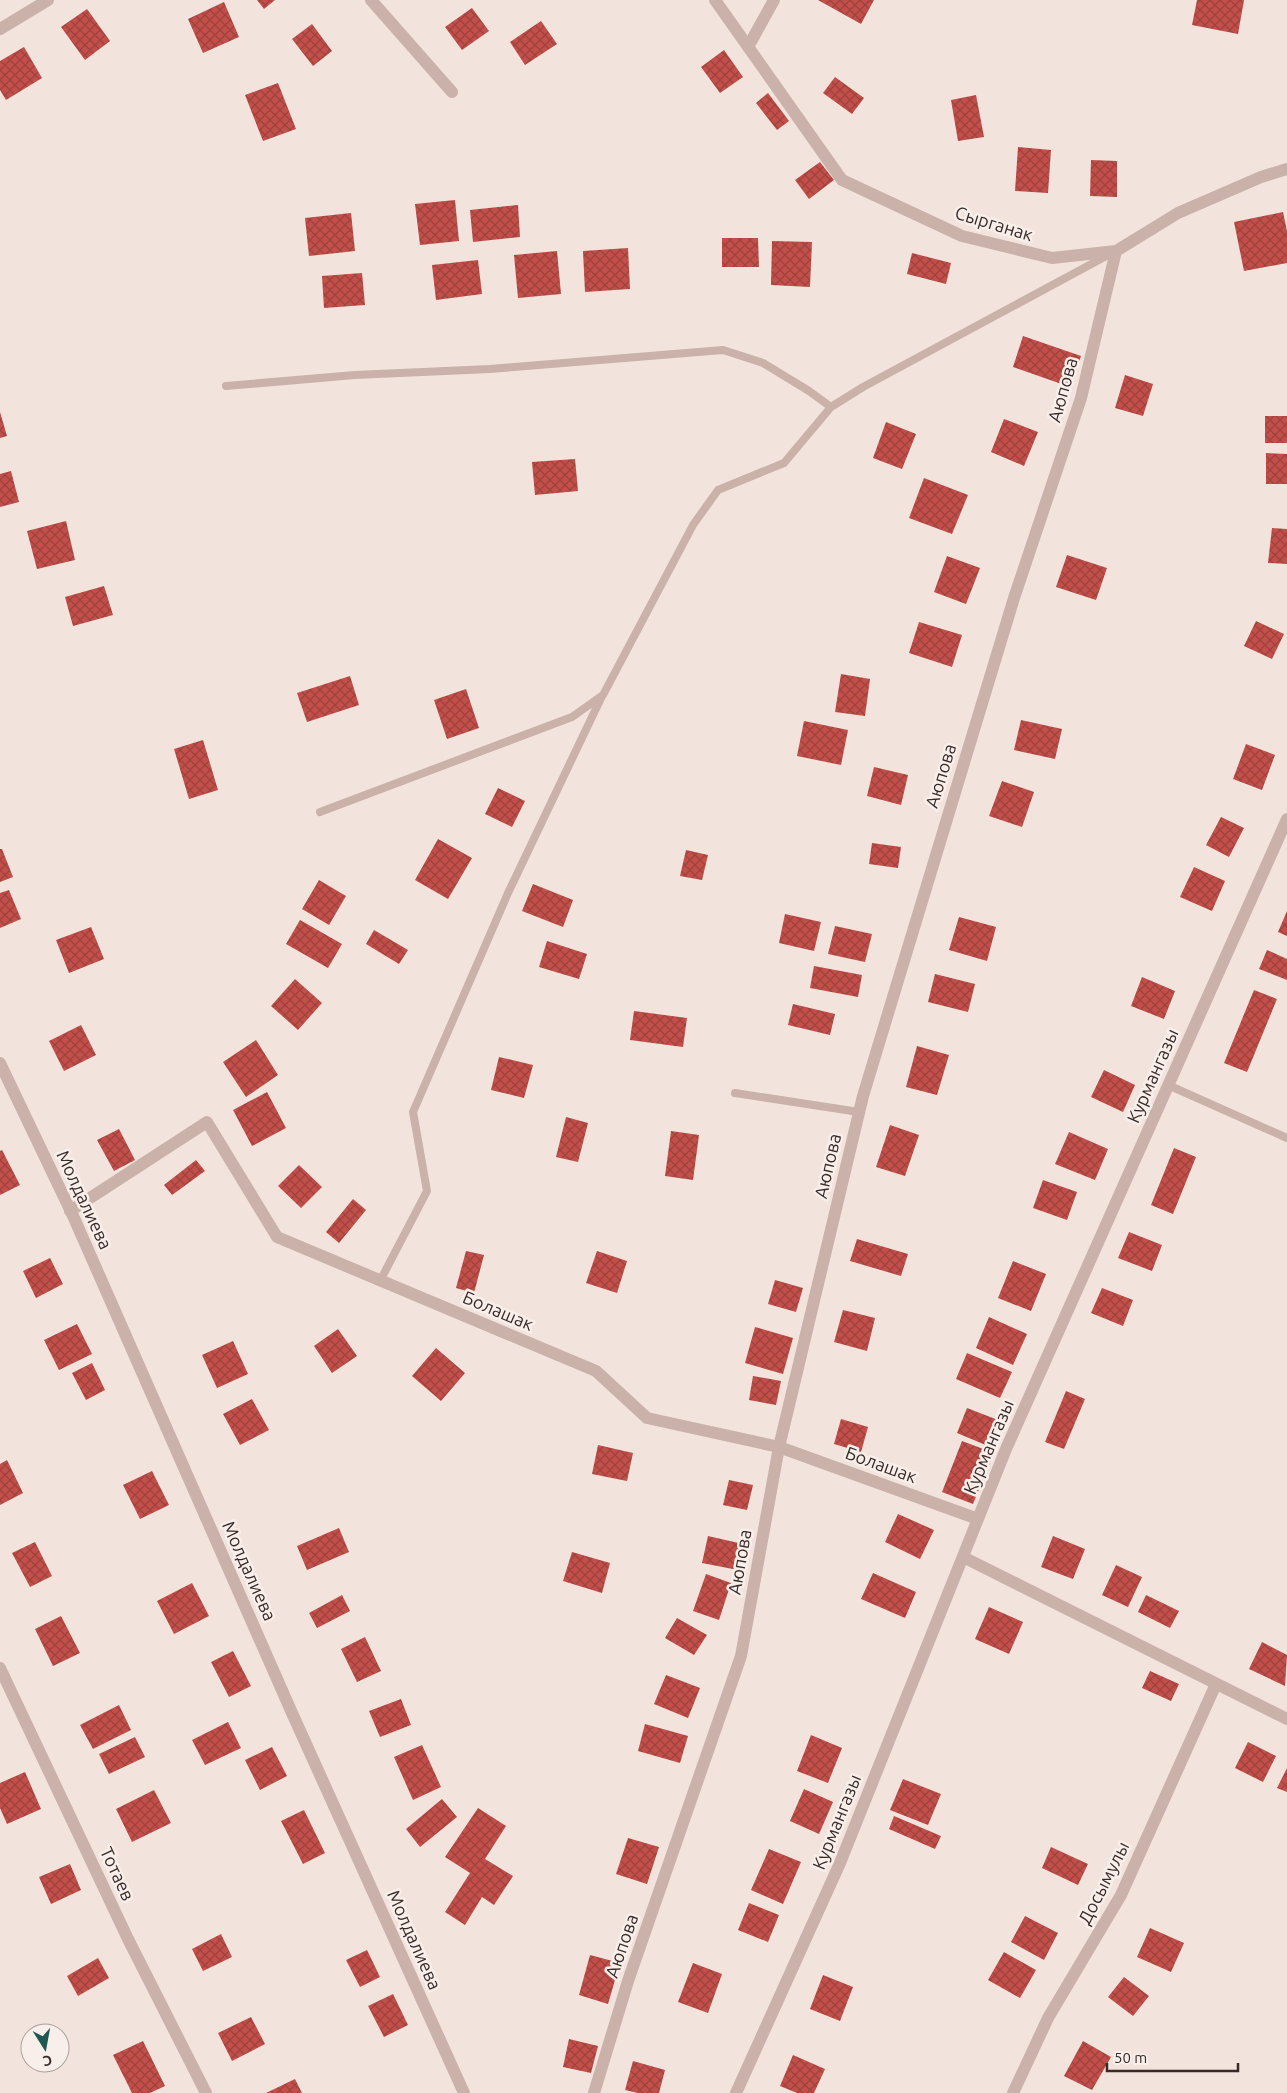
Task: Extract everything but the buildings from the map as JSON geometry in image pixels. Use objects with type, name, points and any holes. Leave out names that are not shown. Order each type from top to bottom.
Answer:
[{"type":"street","points":[[0,29],[48,0]]},
{"type":"street","points":[[371,0],[452,92]]},
{"type":"street","name":"Сырганак","points":[[715,0],[842,180],[962,236],[1052,258],[1116,251],[1178,213],[1261,177],[1287,169]]},
{"type":"street","points":[[748,47],[774,0]]},
{"type":"street","name":"Аюпова","points":[[594,2093],[628,1981],[741,1656],[779,1447],[859,1112],[1014,598],[1081,398],[1116,251]]},
{"type":"street","name":"Курмангазы","points":[[736,2093],[840,1863],[1006,1448],[1287,819]]},
{"type":"street","name":"Молдалиева","points":[[0,1063],[70,1211],[292,1713],[464,2093]]},
{"type":"street","name":"Болашак","points":[[70,1211],[207,1122],[277,1237],[596,1371],[647,1418],[779,1447],[978,1519]]},
{"type":"street","points":[[963,1557],[1287,1719]]},
{"type":"street","name":"Тотаев","points":[[0,1668],[128,1939],[206,2093]]},
{"type":"street","name":"Досымулы","points":[[1013,2093],[1048,2018],[1121,1895],[1216,1684]]},
{"type":"lane","points":[[380,1281],[427,1192],[413,1112],[508,893],[603,695],[693,525],[718,490],[784,463],[831,407],[863,387],[1116,251]]},
{"type":"lane","points":[[226,386],[355,374],[490,369],[723,350],[763,364],[809,391],[831,407]]},
{"type":"lane","points":[[320,812],[572,717],[603,695]]},
{"type":"lane","points":[[1168,1085],[1287,1138]]},
{"type":"lane","points":[[735,1093],[859,1112]]}]
